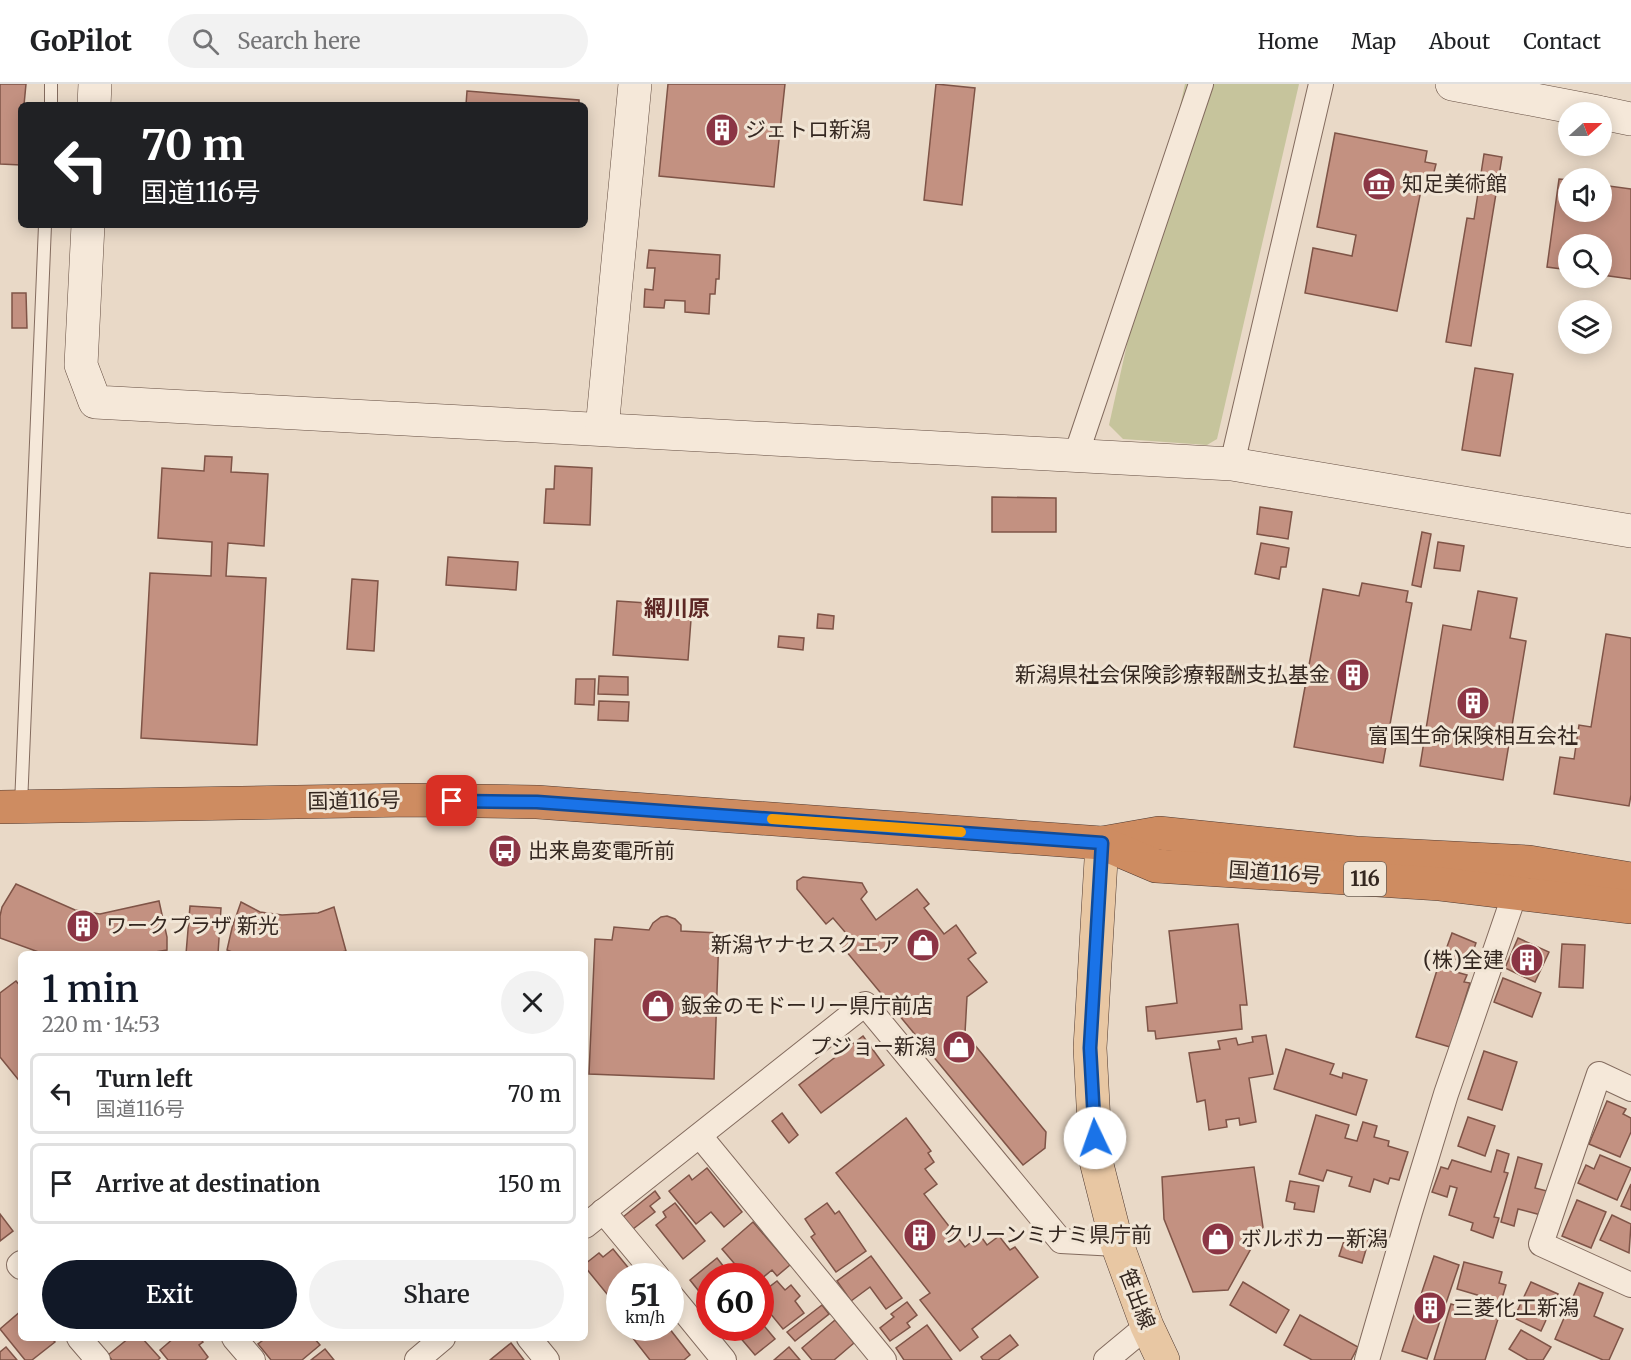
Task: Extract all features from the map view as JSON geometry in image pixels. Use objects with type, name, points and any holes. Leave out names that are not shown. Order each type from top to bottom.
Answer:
[{"type":"highway","name":"国道116号","points":[[10,807],[410,800],[537,802],[1102,843],[1159,833],[1356,853],[1529,862],[1631,879]]},
{"type":"highway","name":"国道116号","points":[[1102,843],[1156,866],[1440,884],[1631,907]]},
{"type":"main road","name":"笹出線","points":[[1102,843],[1090,1048],[1096,1161],[1117,1244],[1147,1326],[1163,1360]]},
{"type":"street","points":[[94,102],[95,84]]},
{"type":"street","points":[[602,429],[635,84]]},
{"type":"street","points":[[1076,455],[1201,84]]},
{"type":"street","points":[[1232,464],[1321,84]]},
{"type":"street","points":[[1452,84],[1558,104]]},
{"type":"street","points":[[1612,115],[1631,119]]},
{"type":"street","points":[[88,228],[81,365],[95,402],[1232,464],[1631,531]]},
{"type":"street","points":[[1367,1360],[1446,1094],[1515,894]]},
{"type":"street","points":[[643,1263],[594,1218],[865,1004],[1061,1240],[1117,1244]]},
{"type":"street","points":[[1631,1089],[1599,1074],[1541,1244],[1631,1285]]},
{"type":"street","points":[[700,1136],[884,1360]]},
{"type":"street","points":[[684,1311],[724,1360]]},
{"type":"street","points":[[1106,1360],[1147,1326]]},
{"type":"street","points":[[82,1341],[98,1360]]},
{"type":"street","points":[[237,1341],[253,1360]]},
{"type":"street","points":[[417,1360],[440,1341]]},
{"type":"street","points":[[531,1341],[547,1360]]},
{"type":"lane","points":[[51,84],[51,102]]},
{"type":"lane","points":[[10,807],[45,228]]},
{"type":"shaded area","points":[[1185,84],[1299,84],[1217,439],[1207,445],[1123,439],[1109,425]]},
{"type":"building","points":[[0,84],[26,84],[24,102],[18,102],[18,165],[0,164]]},
{"type":"building","name":"ジェトロ新潟","points":[[668,84],[785,84],[774,187],[659,176]]},
{"type":"building","points":[[936,84],[975,88],[962,205],[924,200]]},
{"type":"building","points":[[467,91],[579,100],[579,102],[466,102]]},
{"type":"building","points":[[1335,133],[1427,151],[1425,162],[1436,164],[1433,176],[1424,175],[1397,311],[1305,293],[1313,248],[1352,256],[1356,235],[1317,227]]},
{"type":"building","points":[[1484,154],[1502,157],[1471,346],[1446,342],[1467,218],[1474,219]]},
{"type":"building","points":[[1558,186],[1558,222],[1612,222],[1612,186],[1631,189],[1631,279],[1612,276],[1612,234],[1558,234],[1558,268],[1547,267]]},
{"type":"building","points":[[649,250],[720,255],[719,279],[716,279],[715,294],[710,294],[709,314],[685,312],[685,301],[665,300],[664,308],[644,307],[645,289],[653,290],[655,268],[647,268]]},
{"type":"building","points":[[12,293],[26,293],[27,328],[12,328]]},
{"type":"building","points":[[1475,368],[1513,374],[1500,456],[1462,450]]},
{"type":"building","points":[[205,456],[232,457],[231,472],[268,474],[264,546],[228,543],[226,576],[266,578],[257,745],[141,738],[150,573],[211,576],[212,542],[158,538],[162,468],[204,471]]},
{"type":"building","points":[[555,466],[592,468],[590,525],[544,523],[546,489],[554,489]]},
{"type":"building","points":[[992,497],[1056,498],[1056,532],[992,532]]},
{"type":"building","points":[[1260,507],[1292,512],[1288,539],[1257,534]]},
{"type":"building","points":[[1422,532],[1431,534],[1421,587],[1412,585]]},
{"type":"building","points":[[1438,542],[1464,546],[1460,571],[1434,568]]},
{"type":"building","points":[[1261,543],[1289,548],[1286,567],[1281,567],[1279,579],[1255,574]]},
{"type":"building","points":[[448,557],[518,562],[516,590],[446,585]]},
{"type":"building","points":[[352,579],[378,581],[374,651],[347,649]]},
{"type":"building","name":"新潟県社会保険診療報酬支払基金","points":[[1362,583],[1408,591],[1406,602],[1412,603],[1383,763],[1294,747],[1323,589],[1359,596]]},
{"type":"building","name":"富国生命保険相互会社","points":[[1478,591],[1517,598],[1510,638],[1526,641],[1503,780],[1420,766],[1443,625],[1471,630]]},
{"type":"building","points":[[617,601],[692,606],[688,660],[613,655]]},
{"type":"building","points":[[818,614],[834,616],[833,629],[817,628]]},
{"type":"building","points":[[1606,634],[1631,638],[1631,795],[1629,806],[1554,794],[1560,757],[1574,759],[1579,725],[1591,727]]},
{"type":"building","points":[[779,636],[804,638],[803,650],[778,647]]},
{"type":"building","points":[[599,676],[628,677],[628,695],[598,694]]},
{"type":"building","points":[[576,679],[595,679],[594,705],[575,704]]},
{"type":"building","points":[[599,701],[629,702],[628,721],[598,720]]},
{"type":"building","points":[[803,877],[862,883],[867,892],[861,899],[876,920],[917,889],[929,904],[924,908],[944,934],[956,925],[976,953],[968,959],[987,982],[967,997],[965,1033],[1046,1132],[1045,1148],[1023,1165],[841,945],[851,939],[833,918],[826,924],[797,889],[797,881]]},
{"type":"building","name":"ワークプラザ 新光","points":[[16,884],[75,910],[100,914],[159,901],[167,937],[167,950],[36,951],[0,938],[2,907]]},
{"type":"building","points":[[241,902],[260,912],[282,915],[318,913],[334,907],[346,951],[230,951],[227,950]]},
{"type":"building","points":[[190,906],[221,908],[218,951],[186,951]]},
{"type":"building","points":[[667,916],[675,919],[681,925],[681,931],[719,933],[714,1079],[589,1074],[595,939],[612,940],[614,927],[649,930],[653,923]]},
{"type":"building","points":[[1238,924],[1247,1005],[1240,1005],[1242,1029],[1156,1039],[1155,1031],[1148,1031],[1146,1007],[1177,1003],[1169,931]]},
{"type":"building","points":[[1452,933],[1476,943],[1471,957],[1468,956],[1465,963],[1444,955]]},
{"type":"building","name":"(株)全建","points":[[1518,938],[1549,952],[1535,982],[1505,968]]},
{"type":"building","points":[[1562,944],[1585,945],[1583,988],[1559,987]]},
{"type":"building","points":[[1438,967],[1467,975],[1464,982],[1470,983],[1450,1047],[1416,1037]]},
{"type":"building","points":[[1503,978],[1541,993],[1532,1017],[1494,1002]]},
{"type":"building","points":[[16,981],[18,983],[18,1079],[0,1057],[0,993]]},
{"type":"building","points":[[1266,1035],[1273,1074],[1249,1078],[1256,1122],[1240,1125],[1239,1118],[1226,1120],[1227,1127],[1209,1130],[1205,1100],[1197,1102],[1189,1053],[1220,1049],[1218,1041],[1236,1038],[1238,1045],[1253,1042],[1252,1037]]},
{"type":"building","points":[[863,1036],[884,1065],[821,1113],[799,1085]]},
{"type":"building","points":[[1286,1049],[1334,1064],[1330,1074],[1342,1078],[1343,1073],[1367,1080],[1356,1115],[1274,1089]]},
{"type":"building","points":[[1484,1051],[1517,1062],[1502,1110],[1468,1099]]},
{"type":"building","points":[[1607,1101],[1626,1109],[1623,1114],[1631,1118],[1631,1132],[1620,1157],[1589,1144]]},
{"type":"building","points":[[782,1113],[798,1135],[789,1143],[772,1121]]},
{"type":"building","points":[[1316,1115],[1349,1125],[1345,1138],[1357,1141],[1363,1122],[1377,1126],[1374,1137],[1389,1141],[1388,1146],[1408,1152],[1399,1180],[1390,1178],[1388,1184],[1374,1179],[1370,1192],[1349,1186],[1352,1177],[1327,1170],[1323,1181],[1299,1174]]},
{"type":"building","points":[[1468,1117],[1495,1126],[1485,1156],[1458,1146]]},
{"type":"building","name":"クリーンミナミ県庁前","points":[[906,1118],[931,1151],[928,1153],[934,1162],[925,1169],[937,1184],[924,1194],[965,1247],[980,1235],[987,1245],[999,1236],[1010,1250],[1015,1247],[1038,1277],[972,1329],[978,1337],[960,1351],[920,1300],[930,1293],[836,1173]]},
{"type":"building","points":[[1497,1150],[1509,1154],[1504,1172],[1508,1173],[1494,1217],[1499,1218],[1493,1238],[1471,1230],[1473,1223],[1449,1215],[1457,1188],[1450,1186],[1447,1197],[1432,1192],[1441,1167],[1448,1169],[1452,1160],[1491,1172]]},
{"type":"building","points":[[1600,1155],[1631,1168],[1617,1200],[1578,1183],[1586,1165],[1594,1169]]},
{"type":"building","points":[[1518,1157],[1542,1164],[1535,1188],[1547,1191],[1541,1215],[1518,1209],[1514,1226],[1501,1222]]},
{"type":"building","points":[[1254,1167],[1263,1227],[1228,1290],[1193,1292],[1164,1219],[1162,1177]]},
{"type":"building","points":[[707,1168],[742,1212],[724,1227],[711,1212],[696,1224],[669,1191],[689,1175],[692,1180]]},
{"type":"building","points":[[1290,1181],[1319,1186],[1314,1212],[1294,1209],[1295,1203],[1286,1201]]},
{"type":"building","points":[[1631,1184],[1631,1210],[1621,1206]]},
{"type":"building","points":[[655,1191],[660,1198],[650,1206],[655,1212],[633,1229],[623,1217]]},
{"type":"building","points":[[1577,1200],[1606,1212],[1591,1248],[1562,1236]]},
{"type":"building","points":[[675,1203],[705,1241],[683,1259],[656,1225],[666,1217],[663,1212]]},
{"type":"building","points":[[827,1203],[835,1214],[839,1211],[866,1251],[836,1272],[811,1237],[815,1234],[805,1219]]},
{"type":"building","points":[[0,1214],[13,1231],[0,1241]]},
{"type":"building","points":[[1612,1215],[1631,1224],[1629,1253],[1600,1240]]},
{"type":"building","points":[[753,1222],[790,1265],[777,1276],[774,1272],[774,1263],[734,1263],[722,1249]]},
{"type":"building","points":[[1348,1229],[1370,1236],[1362,1263],[1339,1256]]},
{"type":"building","points":[[613,1249],[624,1263],[606,1263],[606,1293],[588,1271],[588,1262],[599,1253],[603,1257]]},
{"type":"building","points":[[871,1256],[902,1298],[886,1309],[870,1287],[851,1301],[837,1281]]},
{"type":"building","name":"三菱化工新潟","points":[[1434,1256],[1459,1265],[1427,1359],[1402,1351]]},
{"type":"building","points":[[717,1258],[721,1263],[711,1263]]},
{"type":"building","points":[[1464,1262],[1502,1272],[1499,1283],[1506,1285],[1501,1302],[1457,1289]]},
{"type":"building","points":[[696,1275],[696,1288],[690,1280]]},
{"type":"building","points":[[777,1281],[785,1290],[791,1285],[800,1296],[795,1301],[804,1313],[783,1329],[774,1318],[774,1283]]},
{"type":"building","points":[[1243,1282],[1289,1310],[1276,1333],[1230,1305]]},
{"type":"building","points":[[1531,1282],[1558,1294],[1541,1331],[1514,1318]]},
{"type":"building","points":[[1579,1283],[1603,1293],[1594,1316],[1623,1329],[1609,1360],[1603,1360],[1555,1339]]},
{"type":"building","points":[[907,1302],[917,1315],[907,1323],[910,1327],[890,1341],[880,1328],[894,1317],[891,1314]]},
{"type":"building","points":[[1451,1304],[1498,1319],[1485,1360],[1434,1360]]},
{"type":"building","points":[[822,1305],[829,1314],[795,1341],[787,1332]]},
{"type":"building","points":[[18,1314],[18,1341],[55,1342],[32,1360],[25,1360],[0,1329]]},
{"type":"building","points":[[1300,1315],[1358,1347],[1351,1360],[1312,1360],[1284,1345]]},
{"type":"building","points":[[835,1320],[854,1343],[834,1360],[812,1360],[802,1348]]},
{"type":"building","points":[[927,1325],[952,1360],[904,1360],[896,1348]]},
{"type":"building","points":[[1521,1330],[1551,1347],[1543,1360],[1528,1360],[1509,1349]]},
{"type":"building","points":[[1010,1335],[1018,1345],[998,1360],[983,1360],[981,1357]]},
{"type":"building","points":[[125,1341],[145,1341],[160,1358],[158,1360],[112,1360],[108,1355]]},
{"type":"building","points":[[170,1341],[202,1341],[199,1345],[208,1357],[205,1360],[168,1360],[160,1350]]},
{"type":"building","points":[[262,1341],[317,1341],[320,1345],[302,1360],[271,1360],[258,1344]]},
{"type":"building","points":[[635,1341],[679,1341],[690,1355],[684,1360],[650,1360]]},
{"type":"building","points":[[743,1341],[772,1341],[755,1355]]},
{"type":"building","points":[[511,1343],[524,1360],[490,1360]]},
{"type":"building","points":[[6,1347],[17,1360],[0,1360],[0,1352]]},
{"type":"building","points":[[789,1347],[800,1360],[774,1360]]},
{"type":"building","points":[[325,1349],[334,1360],[311,1360]]},
{"type":"slow traffic","points":[[772,819],[961,832]]},
{"type":"place","name":"ジェトロ新潟","points":[[722,130]]},
{"type":"place","name":"知足美術館","points":[[1379,184]]},
{"type":"place","name":"新潟県社会保険診療報酬支払基金","points":[[1353,675]]},
{"type":"place","name":"富国生命保険相互会社","points":[[1473,703]]},
{"type":"place","name":"出来島変電所前","points":[[505,851]]},
{"type":"place","name":"ワークプラザ 新光","points":[[83,926]]},
{"type":"place","name":"新潟ヤナセスクエア","points":[[923,945]]},
{"type":"place","name":"(株)全建","points":[[1527,960]]},
{"type":"place","name":"鈑金のモドーリー県庁前店","points":[[658,1006]]},
{"type":"place","name":"プジョー新潟","points":[[959,1047]]},
{"type":"place","name":"クリーンミナミ県庁前","points":[[920,1235]]},
{"type":"place","name":"ボルボカー新潟","points":[[1218,1239]]},
{"type":"place","name":"三菱化工新潟","points":[[1430,1308]]},
{"type":"district","name":"網川原","points":[[677,608]]},
{"type":"route","points":[[452,801],[537,802],[1102,843],[1090,1048],[1095,1138]]}]
